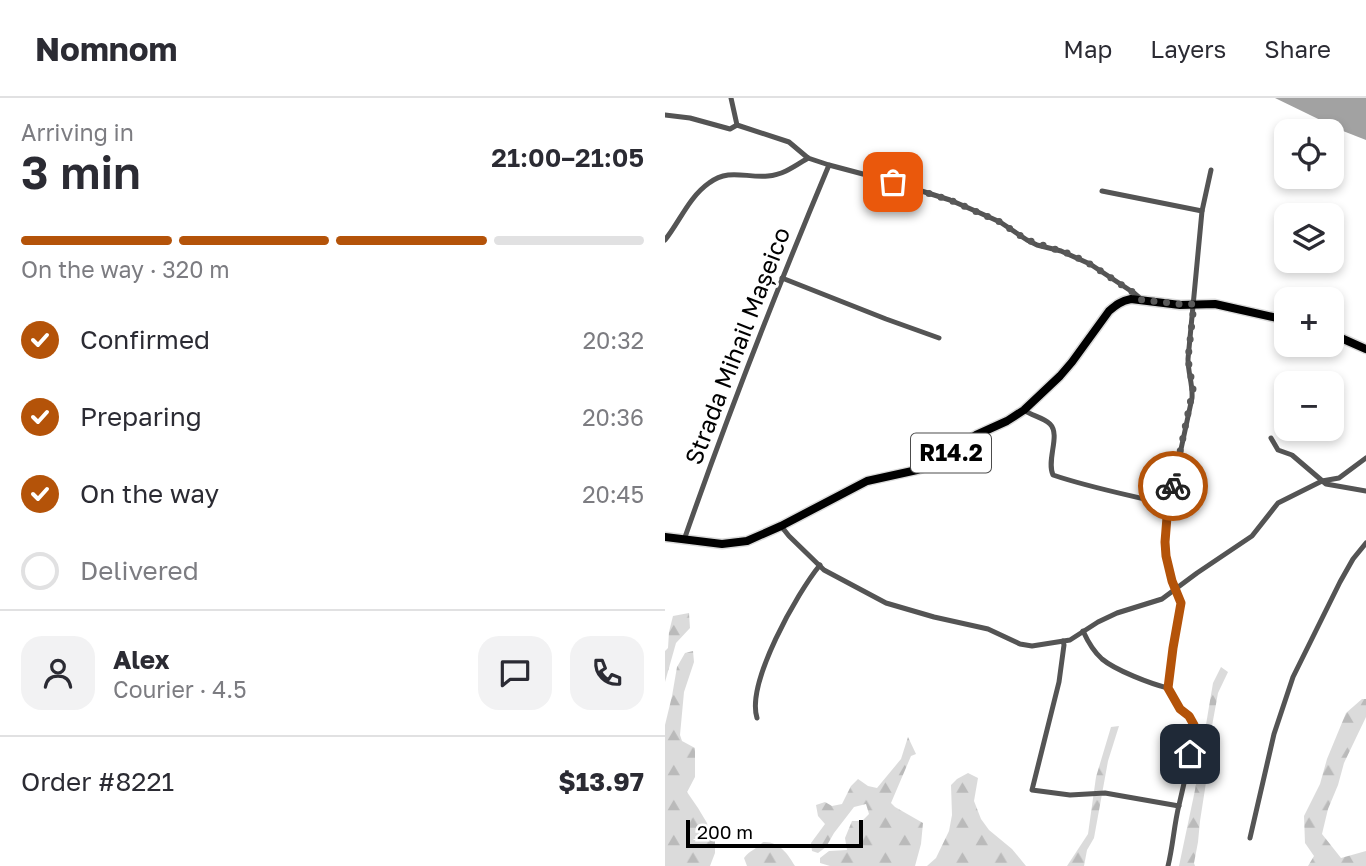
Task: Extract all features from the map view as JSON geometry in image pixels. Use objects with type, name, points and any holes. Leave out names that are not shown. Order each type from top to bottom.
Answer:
[{"type":"main road","name":"R14.2","points":[[665,537],[722,544],[747,541],[867,481],[930,466],[977,435],[1024,410],[1060,376],[1116,305],[1131,299],[1224,306],[1274,317]]},
{"type":"main road","points":[[1344,339],[1366,349]]},
{"type":"street","points":[[731,98],[737,125],[746,130],[789,142],[808,158],[829,166],[950,200],[1000,222],[1037,245],[1061,251],[1090,264],[1142,300]]},
{"type":"street","points":[[665,116],[690,118],[730,129],[737,125]]},
{"type":"street","points":[[665,240],[695,195],[708,183],[728,174],[755,177],[778,174],[808,158]]},
{"type":"street","name":"Strada Mihail Mașeico","points":[[684,540],[782,278],[829,166]]},
{"type":"street","points":[[1167,866],[1187,776],[1194,725],[1189,716],[1180,709],[1168,688],[1180,597],[1175,590],[1166,556],[1165,531],[1193,389],[1188,359],[1202,211],[1211,170]]},
{"type":"street","points":[[1102,191],[1202,211]]},
{"type":"street","points":[[782,278],[939,338]]},
{"type":"street","points":[[1024,410],[1051,424],[1054,430],[1050,466],[1053,475],[1105,491],[1169,505]]},
{"type":"street","points":[[1271,438],[1278,450],[1292,455],[1326,484],[1366,491]]},
{"type":"street","points":[[781,526],[820,565],[886,603],[988,629],[1026,646],[1077,637],[1117,613],[1161,599],[1252,536],[1278,503],[1322,481],[1339,478],[1366,458]]},
{"type":"street","points":[[1250,838],[1274,734],[1293,677],[1340,582],[1366,543]]},
{"type":"street","points":[[757,718],[756,701],[769,653],[807,582],[820,565]]},
{"type":"street","points":[[1083,631],[1091,647],[1103,660],[1168,688]]},
{"type":"street","points":[[1063,641],[1065,645],[1059,682],[1032,790],[1070,795],[1105,793],[1179,806]]},
{"type":"green space","points":[[689,613],[690,628],[676,643],[665,682],[665,651],[668,648],[673,616]]},
{"type":"green space","points":[[693,651],[694,662],[684,692],[680,735],[682,741],[695,748],[695,777],[687,792],[707,823],[709,833],[715,841],[715,853],[710,866],[665,866],[665,725],[677,667],[685,653]]},
{"type":"green space","points":[[1221,667],[1228,672],[1218,693],[1207,754],[1207,776],[1195,866],[1179,866],[1213,683]]},
{"type":"green space","points":[[1362,699],[1366,699],[1366,717],[1344,763],[1322,834],[1341,858],[1366,851],[1366,866],[1308,866],[1314,856],[1305,843],[1304,816],[1320,784],[1346,713]]},
{"type":"green space","points":[[1119,726],[1108,761],[1094,838],[1087,850],[1084,866],[1067,866],[1088,834],[1096,777],[1111,727]]},
{"type":"green space","points":[[908,737],[916,754],[911,756],[891,803],[923,823],[915,866],[830,866],[820,863],[820,858],[829,851],[847,850],[845,838],[852,821],[862,821],[869,814],[866,804],[854,807],[826,847],[818,853],[812,851],[811,843],[825,824],[818,816],[816,805],[825,802],[832,806],[842,804],[851,786],[858,779],[877,788],[901,759]]},
{"type":"green space","points":[[968,773],[978,778],[974,801],[981,819],[1026,866],[927,866],[936,858],[949,831],[952,815],[951,785]]},
{"type":"green space","points":[[763,842],[778,846],[795,866],[747,866],[744,858]]},
{"type":"shaded area","points":[[1275,98],[1366,98],[1366,140],[1344,131],[1344,119],[1318,119]]},
{"type":"way so far","points":[[893,182],[950,200],[1000,222],[1037,245],[1070,254],[1090,264],[1142,300],[1194,304],[1188,359],[1193,389],[1173,486]]},
{"type":"route","points":[[1173,486],[1165,542],[1173,586],[1181,603],[1168,688],[1180,709],[1189,716],[1194,725],[1190,754]]}]
